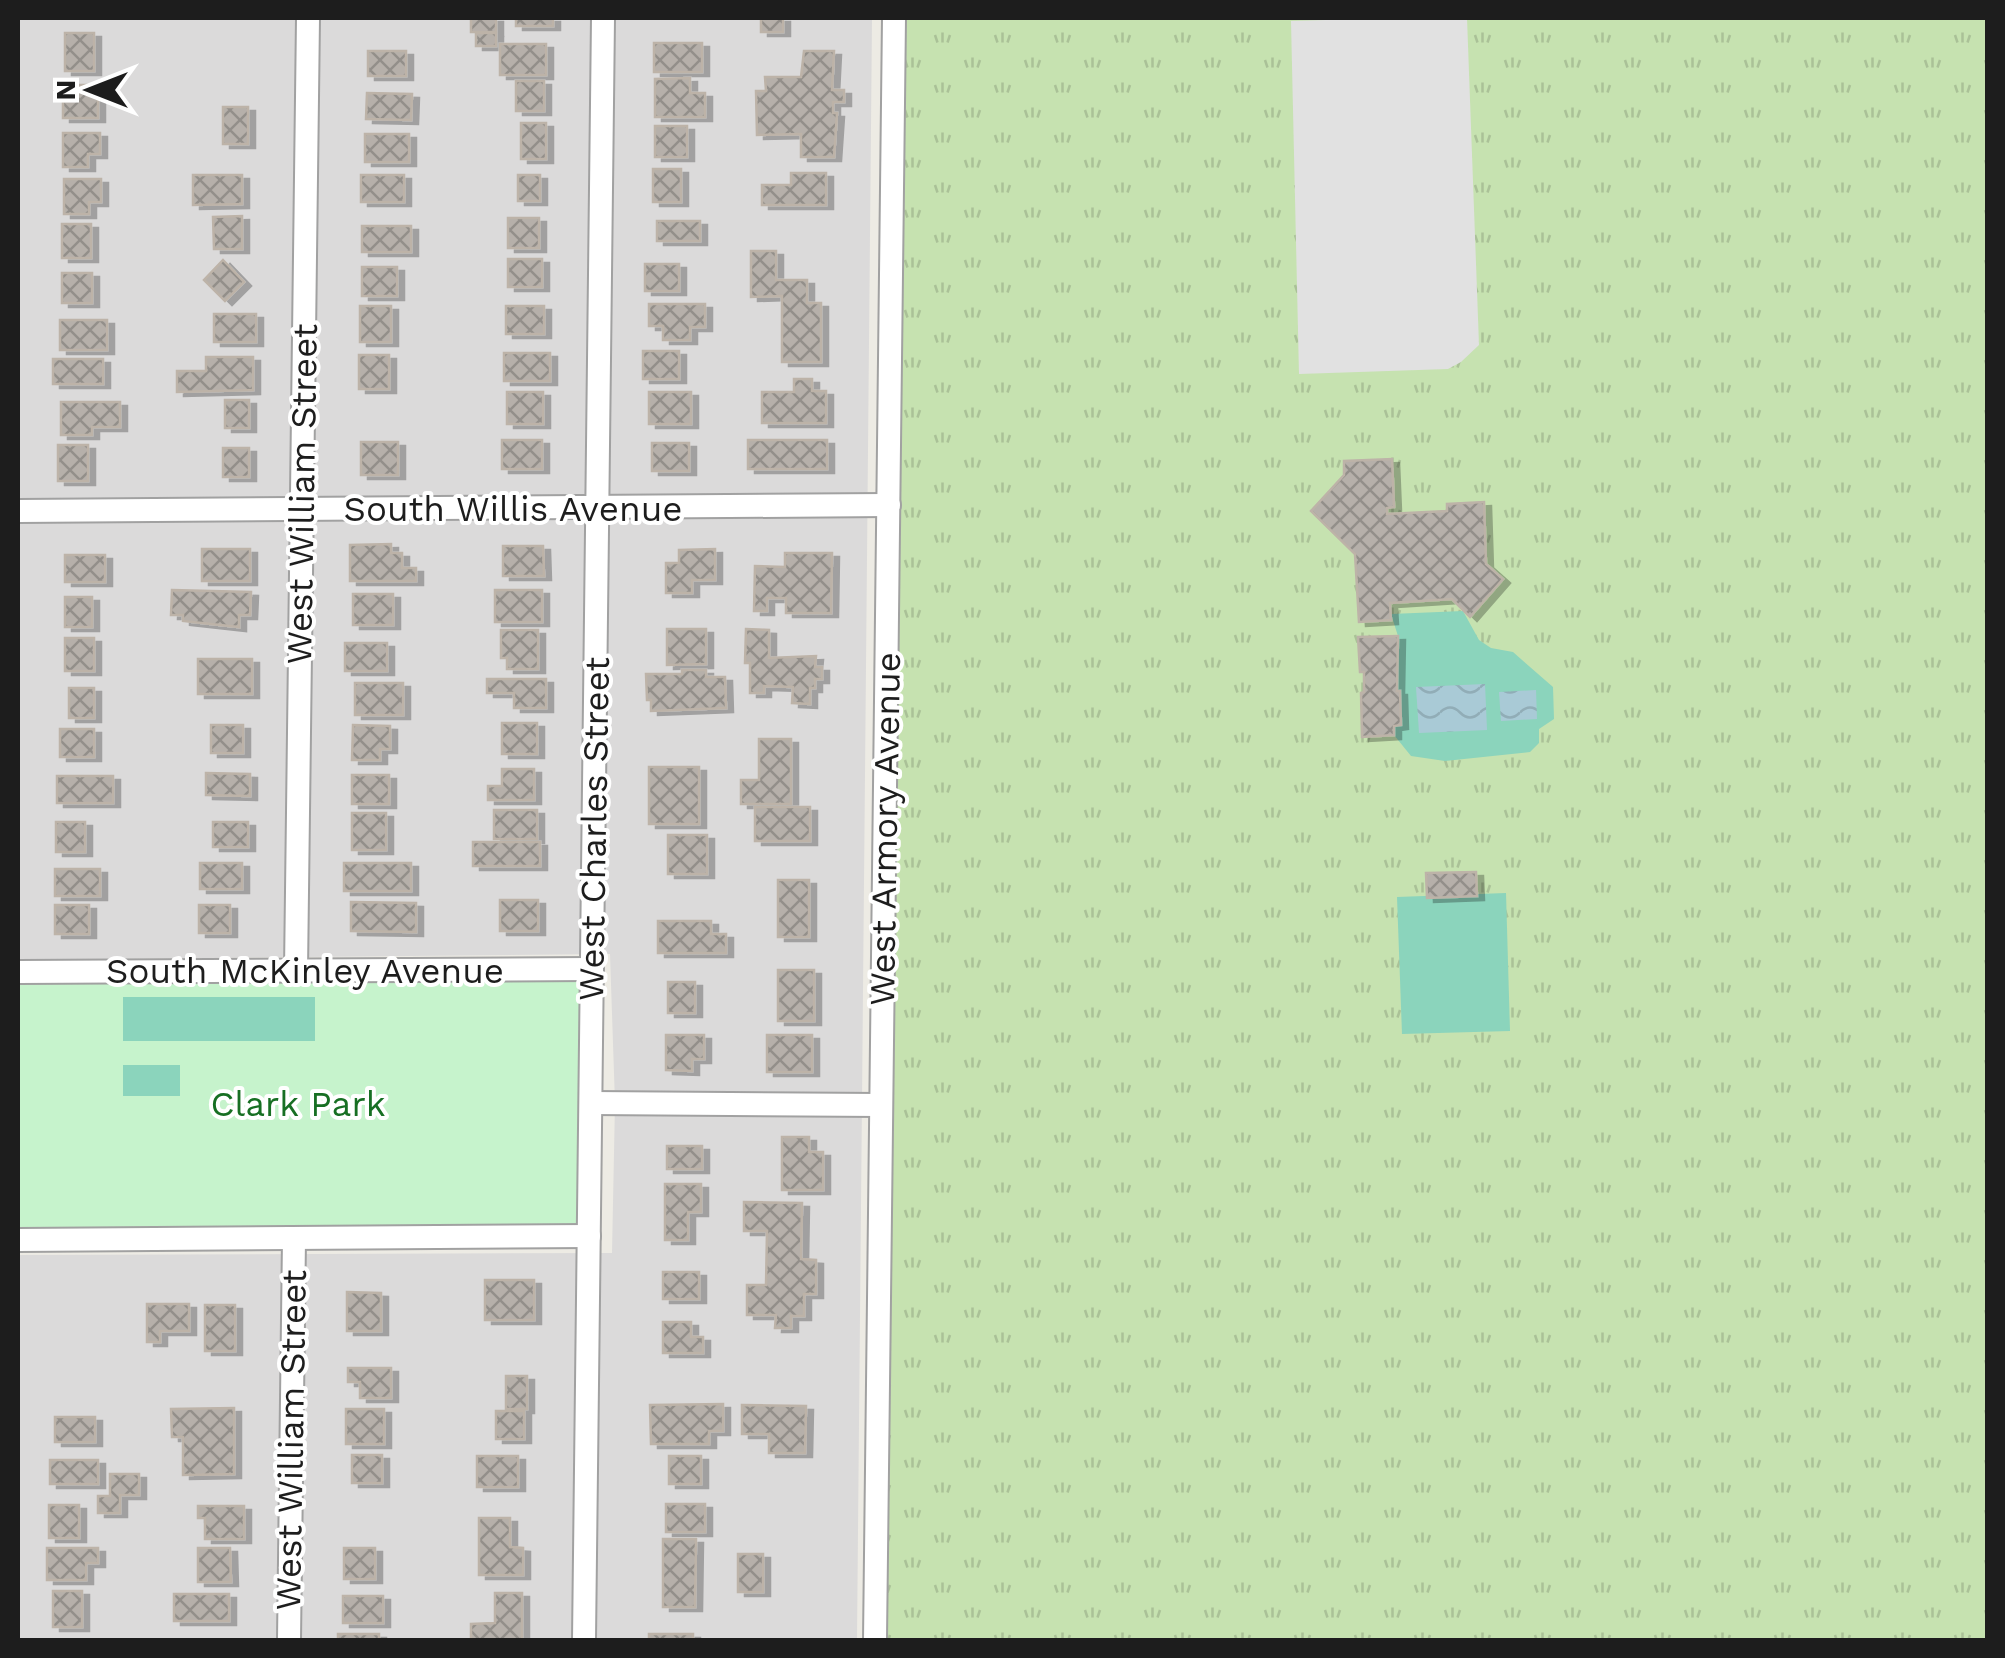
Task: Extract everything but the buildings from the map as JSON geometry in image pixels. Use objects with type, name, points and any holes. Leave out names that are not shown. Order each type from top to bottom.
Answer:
[{"type":"street","name":"West William Street","points":[[296,971],[308,18]]},
{"type":"street","name":"West Charles Street","points":[[584,1640],[604,18]]},
{"type":"street","name":"West Armory Avenue","points":[[875,1640],[894,18]]},
{"type":"street","name":"South Willis Avenue","points":[[18,511],[889,505]]},
{"type":"street","name":"South McKinley Avenue","points":[[18,972],[592,969]]},
{"type":"street","points":[[591,1102],[882,1105]]},
{"type":"street","points":[[18,1240],[589,1236]]},
{"type":"street","name":"West William Street","points":[[289,1640],[294,1239]]},
{"type":"shaded area","points":[[18,18],[872,18],[857,1640],[18,1640],[18,1255],[612,1253],[615,1103],[610,954],[18,960]]},
{"type":"shaded area","points":[[1467,18],[1479,345],[1448,369],[1299,374],[1291,21]]},
{"type":"green space","points":[[903,18],[1987,18],[1987,1640],[887,1640]]},
{"type":"green space","points":[[1463,611],[1479,640],[1491,648],[1513,652],[1553,687],[1554,719],[1539,729],[1539,743],[1530,752],[1445,761],[1411,756],[1394,735],[1394,726],[1401,724],[1398,636],[1391,614]]},
{"type":"green space","points":[[1506,893],[1510,1031],[1402,1034],[1397,897]]},
{"type":"green space","name":"Clark Park","points":[[581,978],[577,1226],[18,1228],[18,981]]},
{"type":"green space","points":[[123,997],[315,997],[315,1041],[123,1041]]},
{"type":"green space","points":[[123,1065],[180,1065],[180,1096],[123,1096]]},
{"type":"water","points":[[1485,684],[1487,730],[1419,733],[1416,687]]},
{"type":"water","points":[[1536,690],[1537,719],[1501,721],[1499,692]]}]
